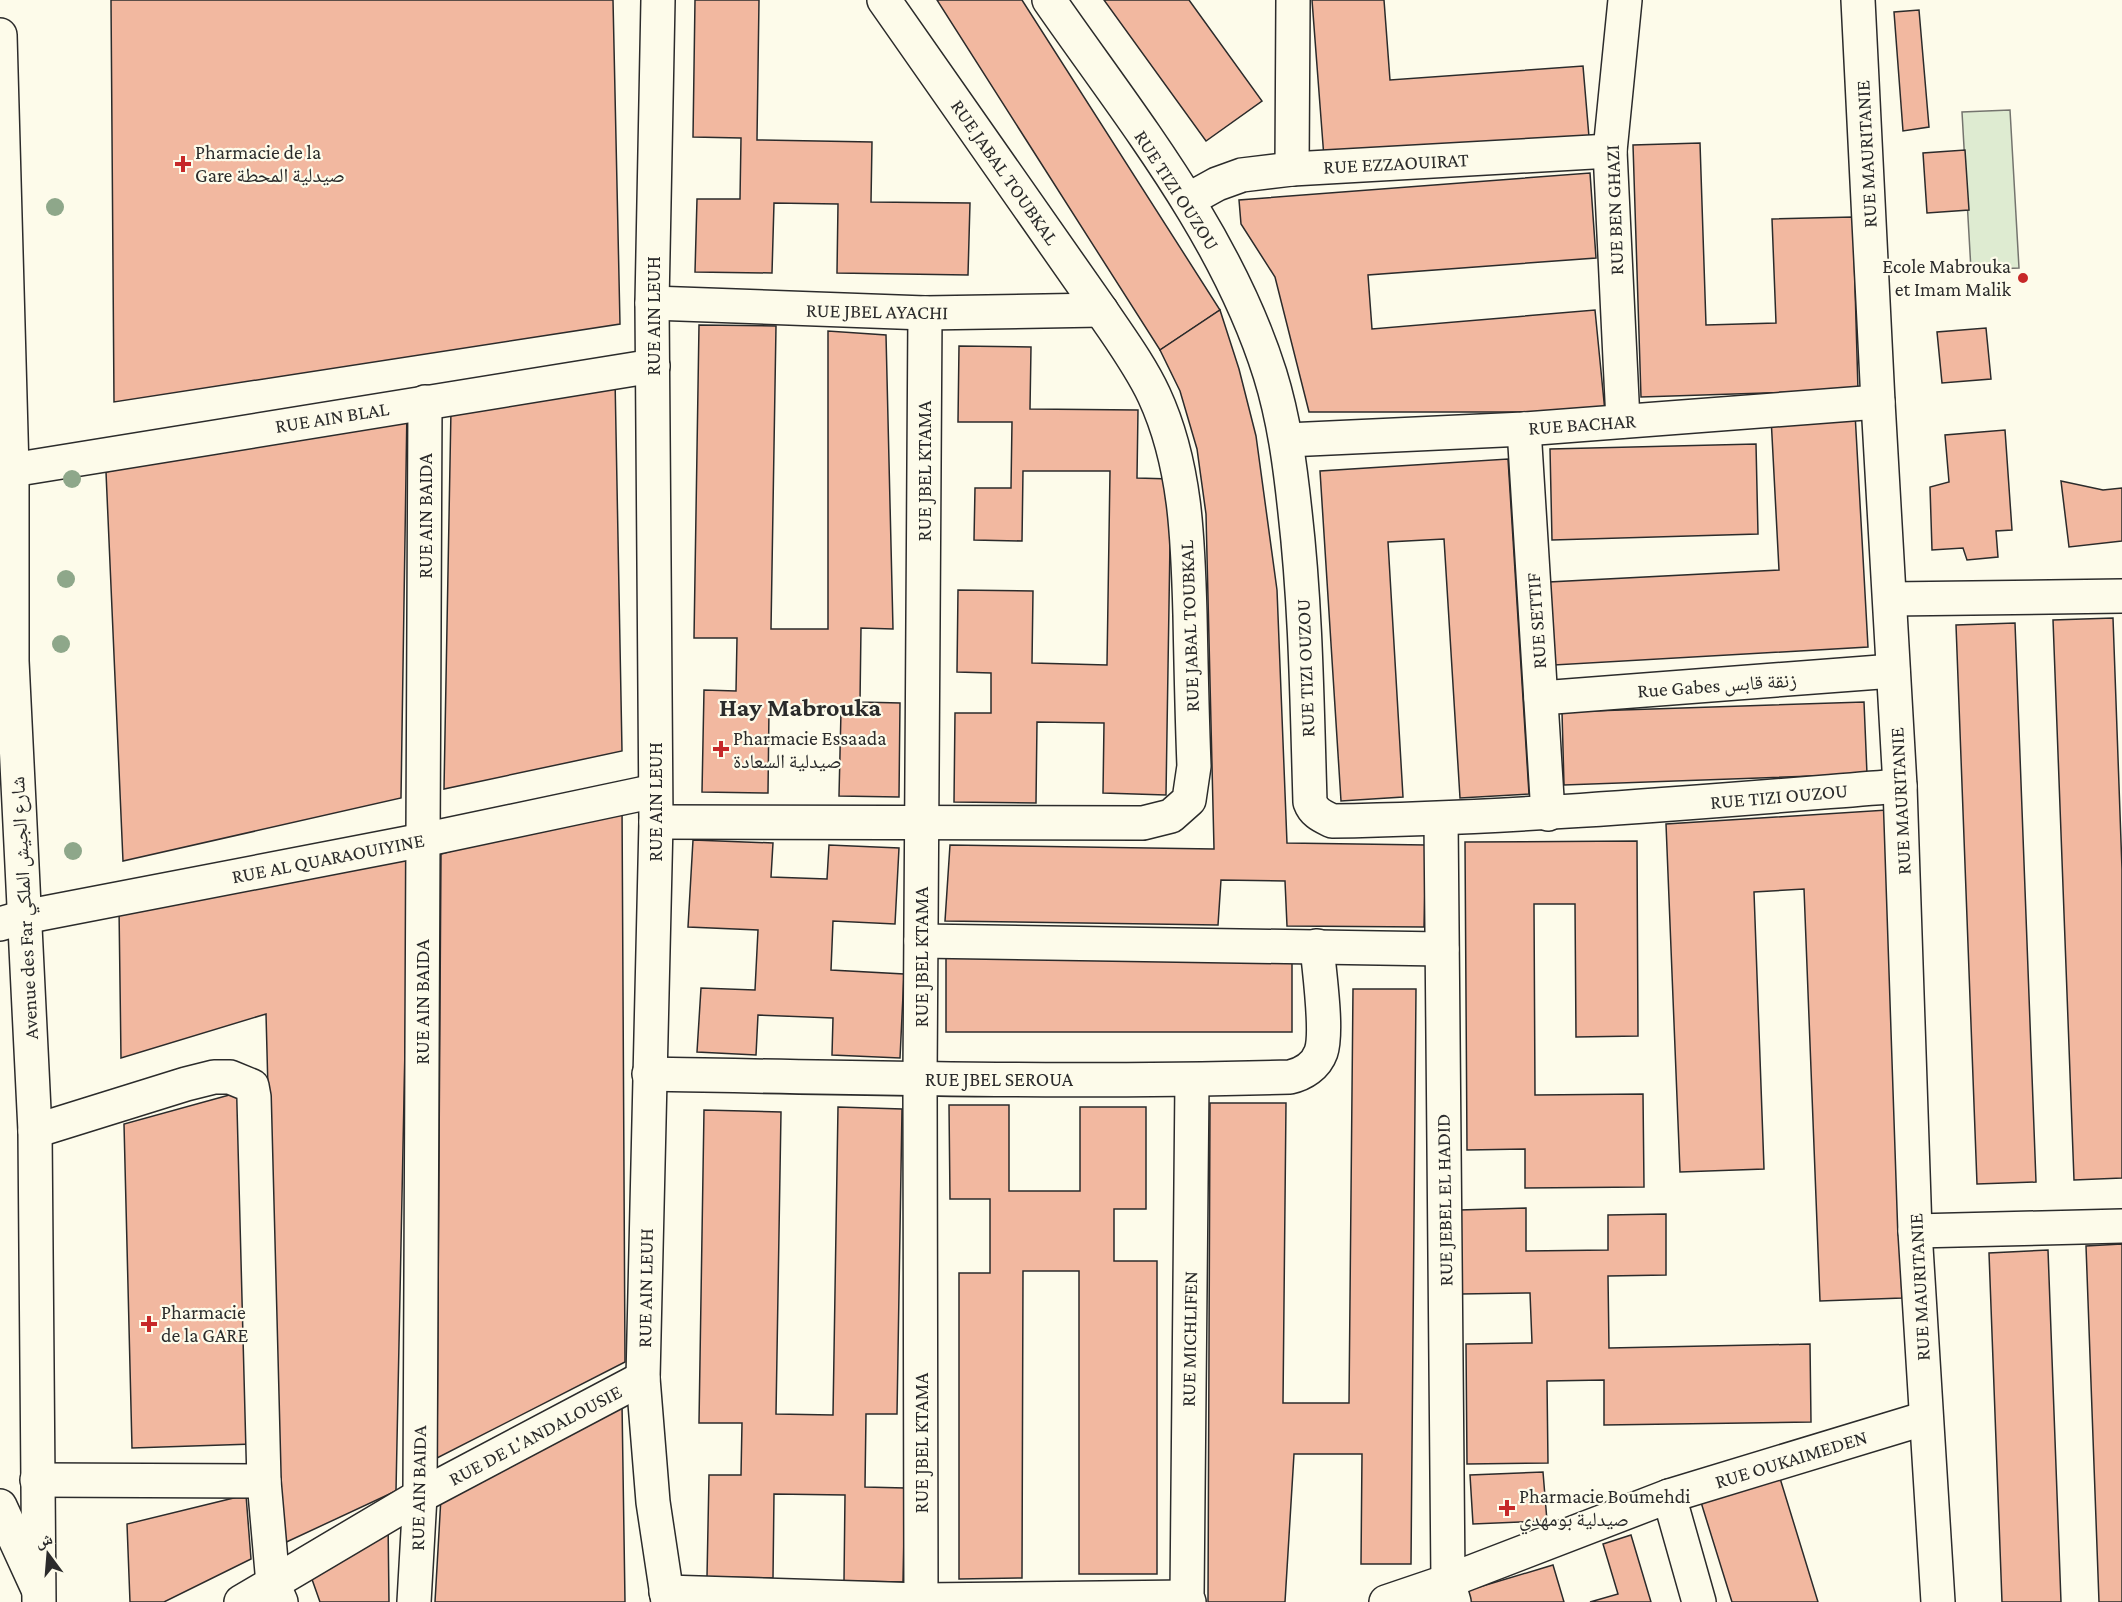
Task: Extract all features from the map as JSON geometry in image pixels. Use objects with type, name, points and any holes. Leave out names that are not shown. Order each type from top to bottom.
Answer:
[{"type":"street","name":"RUE AIN LEUH","points":[[658,0],[652,303],[656,806],[643,1378],[653,1502],[667,1597]]},
{"type":"street","name":"RUE JABAL TOUBKAL","points":[[656,806],[921,824],[1143,823],[1171,816],[1189,800],[1194,766],[1188,547],[1181,479],[1154,395],[1101,310],[884,0]]},
{"type":"street","name":"RUE TIZI OUZOU","points":[[1049,0],[1188,200],[1221,258],[1270,374],[1287,440],[1300,561],[1307,671],[1310,802],[1312,808],[1320,816],[1332,821],[1548,814],[1900,786]]},
{"type":"street","points":[[1292,169],[1293,0]]},
{"type":"street","name":"RUE BEN GHAZI","points":[[1623,421],[1610,151],[1625,0]]},
{"type":"street","name":"RUE MAURITANIE","points":[[1858,0],[1900,786],[1915,1231],[1938,1602]]},
{"type":"street","name":"Avenue des Far شارع الجيش الملكي","points":[[0,35],[12,470],[6,661],[12,920],[35,1131],[38,1596]]},
{"type":"street","name":"RUE EZZAOUIRAT","points":[[1188,200],[1217,184],[1242,175],[1292,169],[1610,151]]},
{"type":"street","name":"RUE JBEL AYACHI","points":[[652,303],[925,314],[1101,310]]},
{"type":"street","name":"RUE JBEL KTAMA","points":[[921,1600],[920,1079],[925,314]]},
{"type":"street","name":"RUE AIN BLAL","points":[[12,470],[653,366]]},
{"type":"street","name":"RUE AIN BAIDA","points":[[414,1602],[420,1496],[425,402]]},
{"type":"street","name":"RUE BACHAR","points":[[1287,440],[1524,429],[1878,402]]},
{"type":"street","name":"RUE SETTIF","points":[[1524,429],[1548,814]]},
{"type":"street","points":[[1890,599],[2122,596]]},
{"type":"street","name":"Rue Gabes زنقة قابس","points":[[1541,698],[1893,671]]},
{"type":"street","name":"RUE AL QUARAOUIYINE","points":[[12,920],[423,840],[656,806]]},
{"type":"street","name":"RUE JEBEL EL HADID","points":[[1441,819],[1451,1591]]},
{"type":"street","points":[[921,941],[1442,949]]},
{"type":"street","name":"RUE JBEL SEROUA","points":[[649,1074],[920,1079],[1192,1080],[1290,1077],[1302,1074],[1313,1065],[1321,1053],[1324,1036],[1317,946]]},
{"type":"street","points":[[35,1131],[186,1084],[222,1076],[250,1084],[253,1089],[264,1481],[277,1593]]},
{"type":"street","name":"RUE MICHLIFEN","points":[[1188,1600],[1192,1080]]},
{"type":"street","points":[[1915,1231],[2122,1227]]},
{"type":"street","name":"RUE DE L'ANDALOUSIE","points":[[241,1602],[277,1593],[420,1496],[643,1378]]},
{"type":"street","name":"RUE OUKAIMEDEN","points":[[1386,1602],[1451,1591],[1669,1496],[1926,1418]]},
{"type":"street","points":[[37,1480],[264,1481]]},
{"type":"street","points":[[1669,1496],[1699,1602]]},
{"type":"street","points":[[0,1506],[38,1596]]},
{"type":"street","points":[[667,1597],[1188,1600]]},
{"type":"green space","points":[[2010,110],[2019,268],[1971,270],[1962,112]]},
{"type":"building","points":[[111,0],[613,0],[620,324],[114,402]]},
{"type":"building","points":[[695,0],[759,0],[757,140],[872,142],[871,202],[970,203],[968,275],[837,273],[838,204],[774,203],[772,273],[695,272],[697,199],[740,199],[741,138],[693,137]]},
{"type":"building","points":[[937,0],[1022,0],[1220,310],[1160,350]]},
{"type":"building","points":[[1104,0],[1189,0],[1262,101],[1206,141]]},
{"type":"building","points":[[1312,0],[1384,0],[1390,80],[1583,66],[1589,137],[1324,158]]},
{"type":"building","points":[[1919,10],[1929,127],[1903,131],[1894,12]]},
{"type":"building","points":[[1700,143],[1706,325],[1776,323],[1772,219],[1853,217],[1858,390],[1641,397],[1633,145]]},
{"type":"building","points":[[1965,150],[1969,210],[1927,213],[1923,153]]},
{"type":"building","points":[[1590,173],[1596,258],[1368,275],[1372,329],[1595,310],[1605,412],[1309,412],[1275,277],[1241,224],[1239,200]]},
{"type":"building","points":[[1220,310],[1239,369],[1256,436],[1277,590],[1287,843],[1426,845],[1424,927],[1287,926],[1285,881],[1221,880],[1218,925],[945,921],[950,845],[1214,849],[1206,514],[1197,449],[1180,391],[1160,350]]},
{"type":"building","points":[[699,325],[776,326],[771,629],[828,629],[828,331],[886,335],[893,629],[861,628],[860,702],[900,703],[899,797],[839,796],[841,711],[769,709],[768,793],[702,792],[704,690],[736,691],[737,638],[694,638]]},
{"type":"building","points":[[1986,328],[1991,379],[1942,383],[1937,332]]},
{"type":"building","points":[[959,346],[1031,347],[1030,409],[1138,410],[1137,478],[1171,479],[1166,795],[1103,793],[1104,723],[1037,722],[1036,803],[954,802],[955,713],[991,713],[991,673],[957,672],[958,590],[1033,591],[1032,663],[1107,665],[1110,471],[1023,471],[1022,541],[974,540],[975,488],[1011,488],[1012,422],[958,422]]},
{"type":"building","points":[[615,378],[622,751],[444,789],[451,409]]},
{"type":"building","points":[[407,408],[401,798],[123,861],[106,472]]},
{"type":"building","points":[[1855,413],[1868,647],[1554,665],[1549,582],[1779,570],[1771,417]]},
{"type":"building","points":[[2005,430],[2012,530],[1996,531],[1998,557],[1967,560],[1963,548],[1932,550],[1930,487],[1949,482],[1945,435]]},
{"type":"building","points":[[1756,444],[1758,534],[1552,540],[1550,449]]},
{"type":"building","points":[[1508,459],[1529,794],[1460,798],[1444,539],[1388,542],[1403,797],[1341,801],[1320,471]]},
{"type":"building","points":[[2061,481],[2103,490],[2122,488],[2122,541],[2069,547]]},
{"type":"building","points":[[2113,618],[2122,869],[2122,1178],[2074,1180],[2053,620]]},
{"type":"building","points":[[2015,623],[2036,1182],[1977,1184],[1956,625]]},
{"type":"building","points":[[1864,702],[1867,774],[1564,785],[1562,712]]},
{"type":"building","points":[[622,803],[625,1362],[437,1458],[441,854]]},
{"type":"building","points":[[1887,810],[1902,1298],[1820,1301],[1804,889],[1754,892],[1764,1169],[1680,1172],[1666,824]]},
{"type":"building","points":[[693,840],[773,843],[771,877],[827,879],[829,845],[899,848],[895,924],[833,921],[831,970],[904,974],[900,1058],[832,1055],[833,1018],[758,1015],[756,1055],[697,1052],[701,988],[755,990],[758,930],[688,927]]},
{"type":"building","points":[[1637,841],[1638,1036],[1576,1037],[1575,904],[1534,904],[1535,1095],[1643,1094],[1644,1187],[1525,1188],[1525,1149],[1467,1150],[1465,842]]},
{"type":"building","points":[[409,852],[396,1491],[280,1545],[266,1014],[121,1058],[119,908]]},
{"type":"building","points":[[946,957],[1292,957],[1292,1032],[946,1032]]},
{"type":"building","points":[[1353,989],[1416,989],[1411,1564],[1361,1564],[1362,1454],[1294,1454],[1285,1602],[1208,1602],[1210,1103],[1286,1103],[1283,1403],[1349,1403]]},
{"type":"building","points":[[251,1089],[253,1444],[132,1448],[124,1124]]},
{"type":"building","points":[[949,1105],[1009,1105],[1009,1191],[1080,1191],[1080,1107],[1146,1107],[1146,1209],[1114,1209],[1114,1261],[1157,1261],[1157,1574],[1079,1574],[1079,1271],[1023,1271],[1022,1578],[959,1579],[959,1273],[990,1273],[990,1199],[950,1199]]},
{"type":"building","points":[[838,1107],[902,1109],[897,1414],[866,1414],[865,1487],[905,1488],[903,1582],[844,1581],[845,1495],[774,1494],[773,1578],[707,1577],[709,1475],[741,1475],[742,1423],[699,1423],[704,1110],[781,1112],[776,1414],[833,1415]]},
{"type":"building","points":[[1526,1208],[1526,1251],[1608,1250],[1608,1215],[1666,1214],[1666,1275],[1608,1276],[1609,1348],[1810,1344],[1811,1422],[1604,1425],[1604,1380],[1547,1381],[1548,1463],[1467,1464],[1466,1344],[1532,1343],[1530,1293],[1461,1294],[1460,1210]]},
{"type":"building","points":[[2122,1244],[2122,1602],[2099,1602],[2086,1246]]},
{"type":"building","points":[[2048,1250],[2061,1602],[2002,1602],[1989,1253]]},
{"type":"building","points":[[622,1403],[625,1602],[435,1602],[441,1497]]},
{"type":"building","points":[[1543,1472],[1547,1521],[1473,1524],[1470,1475]]},
{"type":"building","points":[[1779,1475],[1818,1602],[1732,1602],[1700,1499]]},
{"type":"building","points":[[246,1495],[251,1559],[164,1602],[130,1602],[127,1524]]},
{"type":"building","points":[[388,1520],[389,1602],[320,1602],[308,1568]]},
{"type":"building","points":[[1631,1535],[1651,1602],[1590,1602],[1618,1594],[1603,1544]]},
{"type":"building","points":[[1553,1565],[1564,1602],[1470,1602],[1466,1591]]},
{"type":"place","name":"Pharmacie de la Gare صيدلية المحطة","points":[[183,164]]},
{"type":"place","name":"Ecole Mabrouka et Imam Malik","points":[[2023,278]]},
{"type":"place","name":"Pharmacie Essaada صيدلية السعادة","points":[[721,749]]},
{"type":"place","name":"Pharmacie de la GARE","points":[[149,1324]]},
{"type":"place","name":"Pharmacie Boumehdi صيدلية بومهدي","points":[[1507,1508]]},
{"type":"district","name":"Hay Mabrouka","points":[[800,707]]}]
